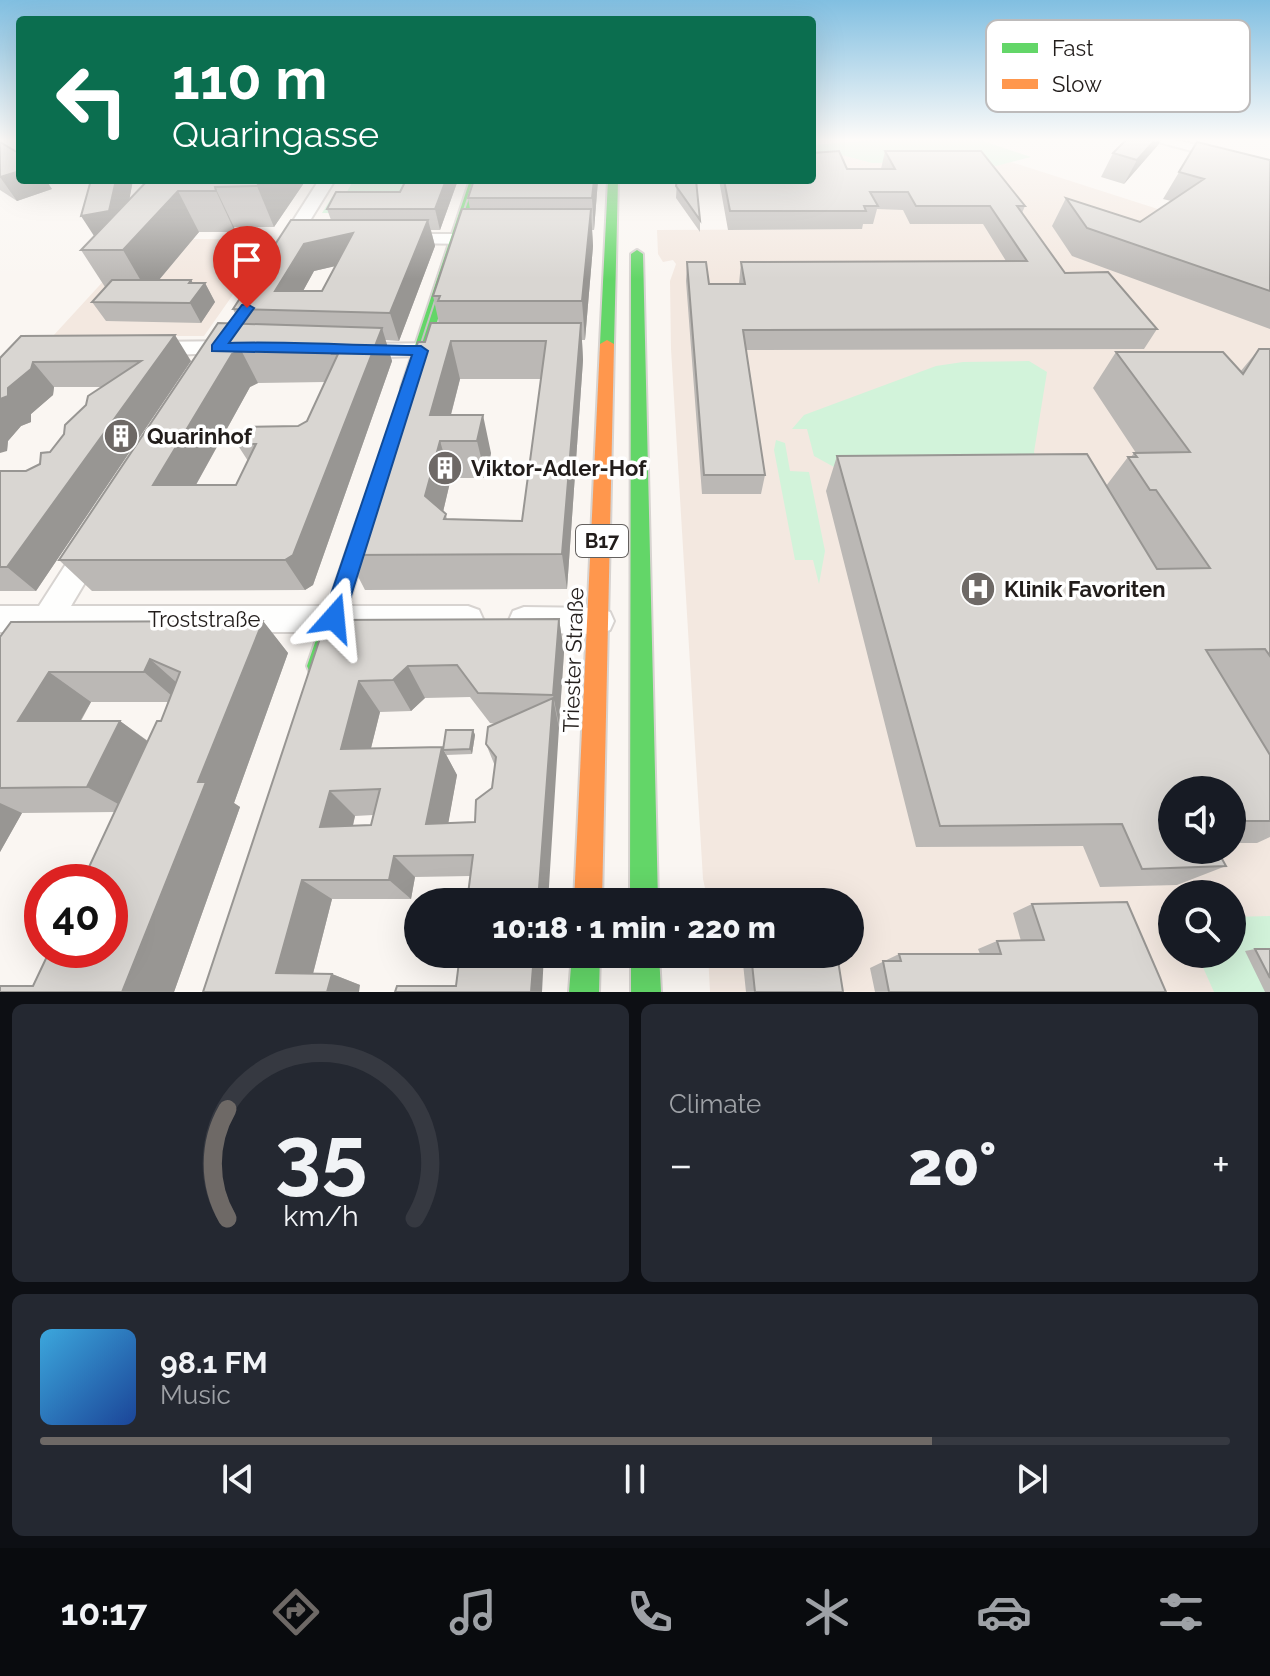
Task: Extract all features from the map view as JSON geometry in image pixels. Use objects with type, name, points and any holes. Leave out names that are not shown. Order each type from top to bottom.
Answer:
[{"type":"main road","points":[[403,406],[473,186]]},
{"type":"main road","name":"Triester Straße","points":[[589,888],[608,350],[604,238],[612,186]]},
{"type":"main road","name":"B17","points":[[637,234],[644,888]]},
{"type":"main road","points":[[310,690],[375,492]]},
{"type":"main road","points":[[584,992],[585,968]]},
{"type":"main road","points":[[645,968],[646,992]]},
{"type":"street","points":[[274,265],[323,186]]},
{"type":"street","points":[[290,238],[320,238]]},
{"type":"street","points":[[380,239],[491,239]]},
{"type":"street","points":[[202,370],[240,318]]},
{"type":"street","points":[[121,349],[264,347]]},
{"type":"street","points":[[331,351],[456,350]]},
{"type":"street","points":[[578,350],[608,350]]},
{"type":"street","points":[[0,693],[105,527]]},
{"type":"street","name":"Troststraße","points":[[0,619],[599,621]]},
{"type":"shaded area","name":"Klinik Favoriten","points":[[848,186],[1087,186],[1270,245],[1270,992],[710,992],[709,968],[864,968],[864,888],[705,888],[671,349],[670,281],[676,264],[673,260],[663,262],[658,254],[657,230],[861,229]]},
{"type":"shaded area","points":[[142,239],[272,239],[204,336],[53,336]]},
{"type":"green space","points":[[350,186],[403,186],[398,196],[347,213],[322,213],[332,197],[344,197]]},
{"type":"green space","points":[[1029,361],[1047,372],[1034,452],[1037,462],[834,467],[814,456],[807,429],[792,429],[804,415],[936,366],[963,362]]},
{"type":"green space","points":[[776,440],[785,443],[790,471],[809,472],[825,551],[819,584],[813,560],[795,560],[774,450]]},
{"type":"green space","points":[[1270,916],[1270,992],[1214,992],[1203,968],[1246,968],[1246,917]]},
{"type":"building","points":[[89,186],[115,186],[109,211],[81,216]]},
{"type":"building","points":[[142,186],[245,186],[215,187],[216,191],[178,191],[123,250],[81,250]]},
{"type":"building","points":[[403,186],[444,186],[435,209],[327,209],[336,192],[400,192]]},
{"type":"building","points":[[472,186],[593,186],[592,198],[468,198]]},
{"type":"building","points":[[676,186],[697,186],[700,220]]},
{"type":"building","points":[[725,186],[1009,186],[1025,206],[1017,206],[1065,273],[1108,272],[1157,329],[743,330],[765,475],[704,475],[687,262],[706,262],[709,284],[745,284],[741,262],[1027,261],[990,206],[916,206],[908,192],[870,192],[878,206],[864,206],[866,211],[730,211]]},
{"type":"building","points":[[1193,186],[1270,186],[1270,291],[1087,228],[1066,198],[1140,222]]},
{"type":"building","points":[[462,209],[591,209],[582,301],[438,301],[440,296],[433,296]]},
{"type":"building","points":[[291,220],[428,220],[390,313],[233,309]],"holes":[[[353,233],[322,291],[275,291],[304,244]]]},
{"type":"building","points":[[112,280],[191,280],[189,283],[205,283],[190,303],[92,302]]},
{"type":"building","points":[[218,323],[382,328],[293,555],[285,560],[59,560]],"holes":[[[334,349],[332,354],[338,354],[307,421],[298,426],[246,427],[237,444],[256,444],[236,485],[153,485],[232,354],[241,350]]]},
{"type":"building","points":[[431,323],[581,323],[562,554],[347,555],[418,342],[425,342]],"holes":[[[451,341],[546,341],[522,521],[444,519],[446,514],[425,496],[440,441],[477,441],[483,415],[430,415]]]},
{"type":"building","points":[[175,335],[7,567],[0,567],[0,471],[26,471],[40,464],[41,453],[50,452],[64,434],[65,425],[86,405],[88,396],[141,361],[33,362],[31,369],[8,388],[8,396],[0,399],[0,358],[21,336]]},
{"type":"building","points":[[1259,349],[1270,349],[1270,656],[1265,649],[1206,650],[1270,755],[1270,821],[1246,821],[1246,776],[1158,776],[1158,864],[1226,866],[1142,869],[1122,824],[940,826],[837,456],[1087,454],[1157,569],[1210,568],[1156,490],[1150,490],[1128,457],[1137,457],[1134,453],[1190,452],[1116,352],[1223,352],[1243,374]]},
{"type":"building","points":[[559,619],[553,695],[478,693],[457,665],[408,666],[393,680],[359,681],[341,749],[442,747],[426,824],[475,822],[476,800],[492,788],[496,757],[486,744],[488,727],[553,698],[539,888],[469,888],[473,855],[394,856],[389,880],[302,880],[276,973],[332,974],[327,992],[203,992],[326,620]],"holes":[[[380,789],[371,825],[320,827],[330,791]]]},
{"type":"building","points":[[263,621],[198,782],[206,782],[122,992],[0,992],[0,986],[33,986],[42,968],[128,968],[128,864],[90,864],[157,721],[161,721],[180,672],[150,659],[144,672],[49,672],[18,721],[120,721],[87,787],[0,788],[0,637],[11,622]]},
{"type":"building","points":[[446,730],[473,730],[470,749],[443,750]]},
{"type":"building","points":[[1127,902],[1166,992],[889,992],[883,961],[901,961],[899,954],[1001,954],[997,941],[1044,940],[1032,904]]},
{"type":"building","points":[[1255,949],[1270,949],[1270,978]]},
{"type":"building","points":[[458,968],[533,968],[531,992],[395,992],[397,986],[456,986]]},
{"type":"building","points":[[752,968],[839,968],[843,992],[755,992]]},
{"type":"tram line","points":[[458,228],[472,186]]},
{"type":"tram line","points":[[415,362],[441,282]]},
{"type":"tram line","points":[[323,639],[355,540]]},
{"type":"traffic: fast","points":[[409,388],[473,186]]},
{"type":"traffic: fast","points":[[607,344],[613,186]]},
{"type":"traffic: fast","points":[[637,254],[644,888]]},
{"type":"traffic: fast","points":[[318,666],[367,517]]},
{"type":"traffic: fast","points":[[584,992],[585,968]]},
{"type":"traffic: fast","points":[[645,968],[646,992]]},
{"type":"traffic: slow","points":[[588,888],[607,344]]},
{"type":"place","name":"Quarinhof","points":[[121,436]]},
{"type":"place","name":"Viktor-Adler-Hof","points":[[445,468]]},
{"type":"place","name":"Klinik Favoriten","points":[[978,589]]},
{"type":"route","points":[[247,308],[218,348],[295,346],[316,351],[421,351],[334,618]]}]
